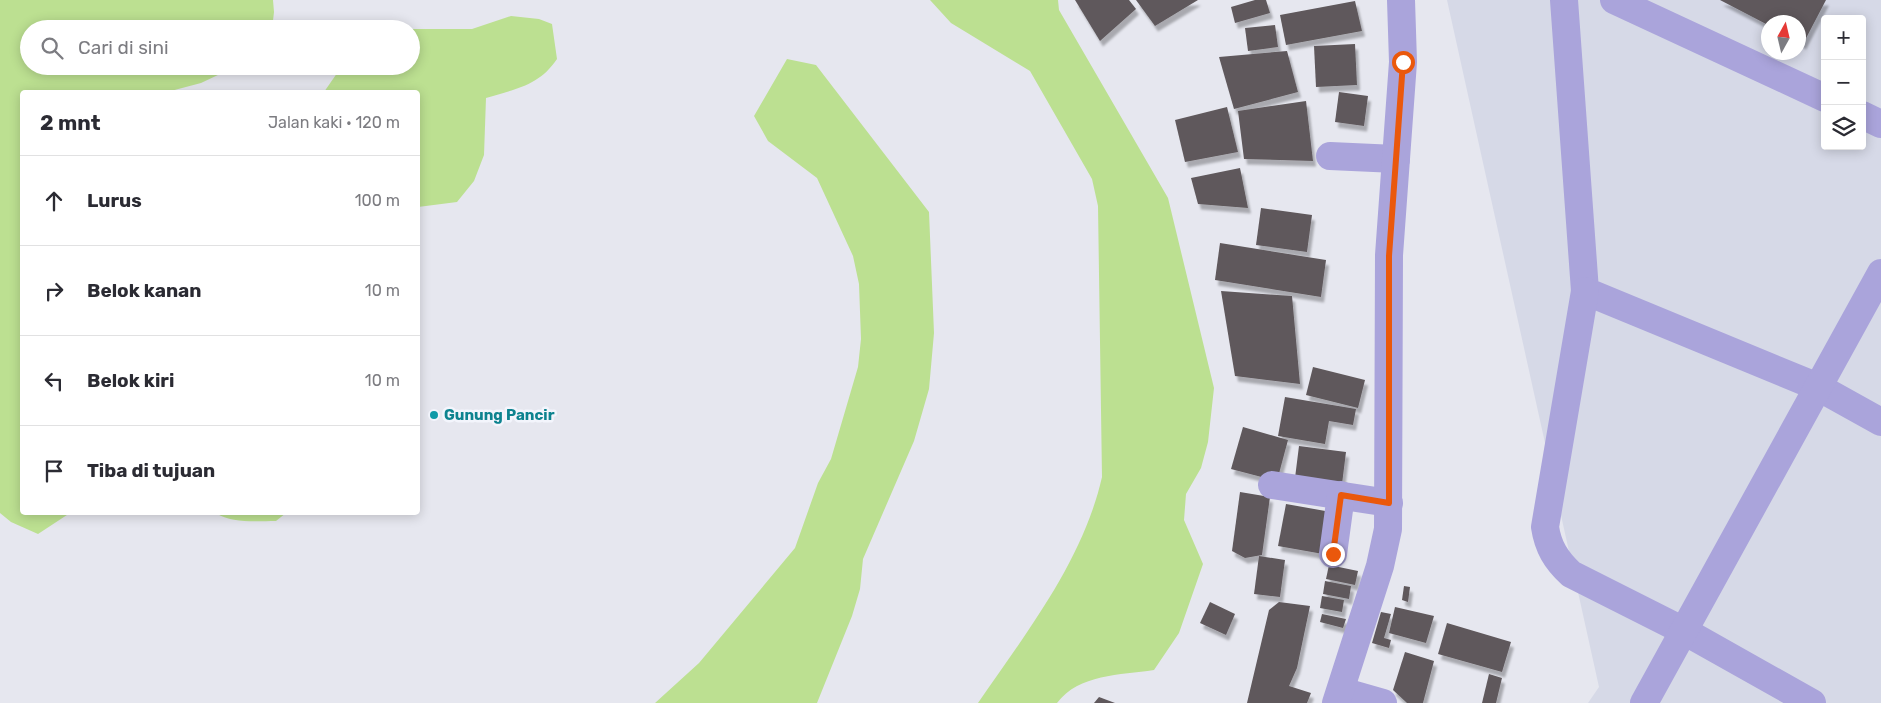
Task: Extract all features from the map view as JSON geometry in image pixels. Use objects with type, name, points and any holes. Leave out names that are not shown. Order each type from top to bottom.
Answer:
[{"type":"street","points":[[1383,703],[1339,697],[1380,566],[1388,529],[1389,256],[1403,62],[1401,0]]},
{"type":"street","points":[[1564,0],[1585,291],[1544,527],[1547,539],[1559,563],[1570,574],[1684,631],[1812,703]]},
{"type":"street","points":[[1614,0],[1821,96]]},
{"type":"street","points":[[1866,117],[1881,124]]},
{"type":"street","points":[[1330,156],[1396,159]]},
{"type":"street","points":[[1644,703],[1881,273]]},
{"type":"street","points":[[1585,291],[1818,387],[1881,422]]},
{"type":"street","points":[[1272,485],[1389,503]]},
{"type":"street","points":[[1333,554],[1341,495]]},
{"type":"shaded area","points":[[1447,0],[1881,0],[1881,703],[1588,703],[1599,687]]},
{"type":"green space","points":[[0,0],[273,0],[273,20],[20,20],[20,75],[218,75],[201,83],[175,90],[20,90],[20,515],[67,515],[38,534],[11,522],[0,513]]},
{"type":"green space","points":[[930,0],[1058,0],[1059,10],[1168,198],[1214,388],[1208,442],[1201,468],[1186,494],[1184,520],[1203,564],[1179,633],[1154,670],[1114,675],[1088,681],[1066,693],[1057,703],[978,703],[1033,623],[1067,567],[1093,508],[1102,477],[1098,206],[1092,179],[1030,71],[951,23]]},
{"type":"green space","points":[[511,16],[539,19],[552,24],[557,59],[550,68],[534,81],[516,89],[486,98],[484,155],[474,181],[457,202],[420,207],[420,90],[325,90],[336,75],[420,75],[420,29],[472,29]]},
{"type":"green space","points":[[787,59],[816,65],[929,212],[934,333],[929,389],[914,441],[863,559],[860,589],[852,616],[817,703],[655,703],[699,663],[795,548],[818,483],[831,459],[858,367],[861,339],[859,284],[853,256],[817,178],[768,141],[754,116]]},
{"type":"green space","points":[[219,515],[284,515],[276,521],[237,520]]},
{"type":"building","points":[[1075,0],[1129,0],[1136,9],[1100,41]]},
{"type":"building","points":[[1136,0],[1198,0],[1155,26]]},
{"type":"building","points":[[1255,0],[1266,0],[1270,13],[1235,23],[1231,7]]},
{"type":"building","points":[[1720,0],[1826,0],[1806,38],[1806,15],[1761,15],[1761,21]]},
{"type":"building","points":[[1355,1],[1362,31],[1286,45],[1280,15]]},
{"type":"building","points":[[1275,25],[1278,47],[1248,51],[1245,28]]},
{"type":"building","points":[[1355,44],[1357,85],[1316,87],[1314,46]]},
{"type":"building","points":[[1287,51],[1298,92],[1234,109],[1219,57]]},
{"type":"building","points":[[1339,92],[1368,96],[1364,126],[1335,122]]},
{"type":"building","points":[[1306,101],[1313,161],[1244,159],[1238,111]]},
{"type":"building","points":[[1227,107],[1238,152],[1185,162],[1175,120]]},
{"type":"building","points":[[1240,168],[1248,208],[1198,204],[1191,178]]},
{"type":"building","points":[[1261,208],[1312,215],[1307,252],[1256,245]]},
{"type":"building","points":[[1220,243],[1326,260],[1321,297],[1215,280]]},
{"type":"building","points":[[1221,291],[1292,296],[1300,384],[1235,376]]},
{"type":"building","points":[[1313,367],[1365,380],[1358,408],[1306,395]]},
{"type":"building","points":[[1285,397],[1356,409],[1353,425],[1329,421],[1325,444],[1278,436]]},
{"type":"building","points":[[1243,427],[1288,440],[1277,481],[1231,469]]},
{"type":"building","points":[[1299,446],[1346,452],[1342,484],[1295,478]]},
{"type":"building","points":[[1240,492],[1270,497],[1262,555],[1245,558],[1232,551]]},
{"type":"building","points":[[1286,504],[1331,512],[1323,554],[1278,546]]},
{"type":"building","points":[[1259,556],[1285,560],[1280,597],[1254,594]]},
{"type":"building","points":[[1329,565],[1358,571],[1355,585],[1326,579]]},
{"type":"building","points":[[1325,581],[1351,586],[1349,599],[1323,594]]},
{"type":"building","points":[[1404,586],[1410,587],[1408,602],[1402,600]]},
{"type":"building","points":[[1322,596],[1344,600],[1342,612],[1320,608]]},
{"type":"building","points":[[1210,602],[1235,614],[1226,635],[1200,623]]},
{"type":"building","points":[[1279,602],[1310,606],[1297,668],[1289,686],[1311,693],[1307,703],[1247,703],[1269,610]]},
{"type":"building","points":[[1395,607],[1434,616],[1426,643],[1389,633]]},
{"type":"building","points":[[1381,612],[1391,614],[1384,638],[1391,640],[1389,648],[1372,643]]},
{"type":"building","points":[[1322,614],[1346,619],[1343,628],[1320,622]]},
{"type":"building","points":[[1447,623],[1511,642],[1502,672],[1438,654]]},
{"type":"building","points":[[1405,652],[1434,661],[1423,703],[1407,703],[1393,690]]},
{"type":"building","points":[[1489,674],[1502,678],[1496,703],[1482,703]]},
{"type":"building","points":[[1099,697],[1115,703],[1094,703]]},
{"type":"place","name":"Gunung Pancir","points":[[434,415]]},
{"type":"route","points":[[1333,554],[1341,495],[1389,503],[1389,256],[1403,62]]}]
